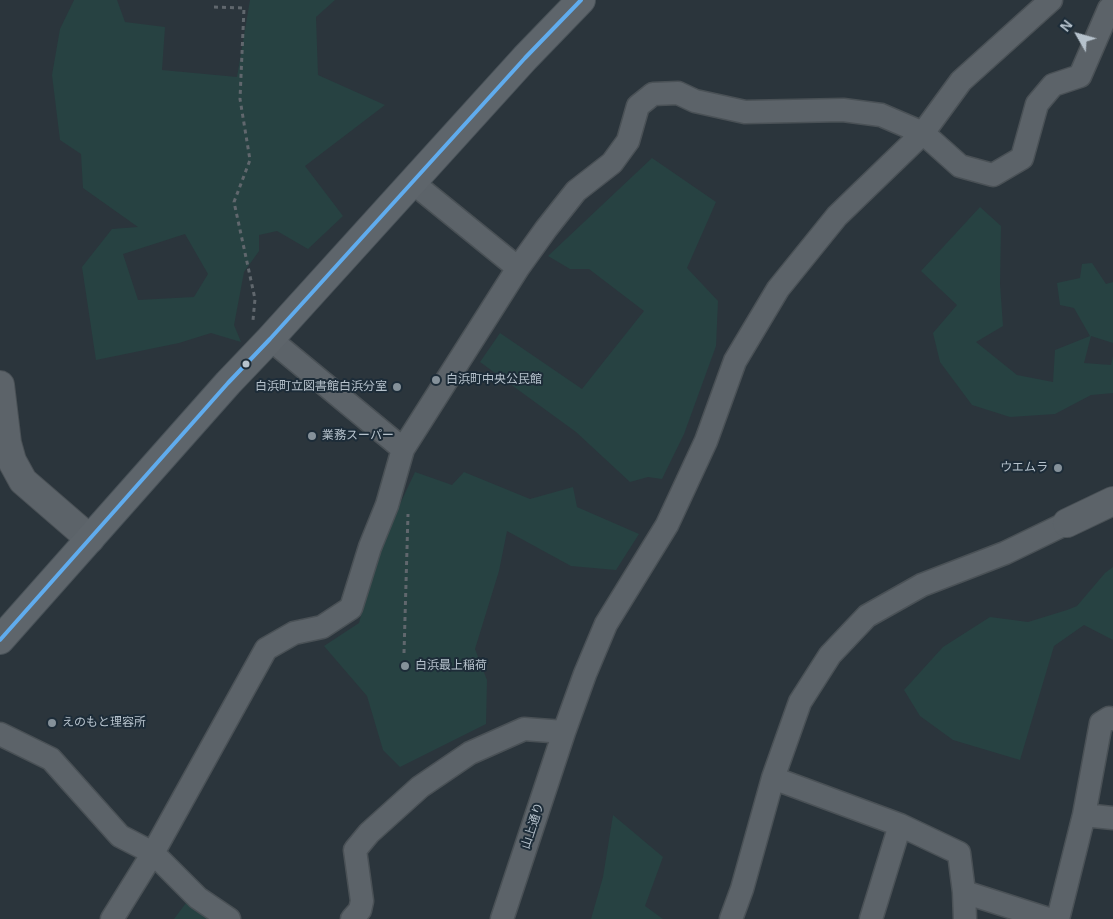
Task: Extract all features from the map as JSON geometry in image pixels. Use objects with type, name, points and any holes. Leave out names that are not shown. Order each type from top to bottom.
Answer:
[{"type":"main road","points":[[0,640],[228,383],[262,332],[412,182],[525,58],[581,0]]},
{"type":"street","name":"山上通り","points":[[502,919],[584,674],[606,624],[667,525],[706,441],[735,361],[778,288],[837,216],[923,133],[961,81],[1051,0]]},
{"type":"street","points":[[112,919],[153,853],[266,649],[294,633],[322,627],[351,608],[370,547],[388,505],[403,449],[518,268],[546,229],[576,191],[612,163],[628,141],[638,106],[653,94],[678,93],[695,101],[745,112],[843,110],[881,115],[923,133],[960,166],[993,175],[1022,158],[1037,104],[1053,84],[1080,76],[1108,9],[1113,8]]},
{"type":"street","points":[[412,182],[518,268]]},
{"type":"street","points":[[262,332],[403,449]]},
{"type":"street","points":[[0,385],[7,443],[12,461],[23,482],[90,539]]},
{"type":"street","points":[[731,919],[742,889],[773,778],[800,702],[830,655],[867,616],[922,585],[1005,553],[1113,501]]},
{"type":"street","points":[[1058,919],[1084,815],[1101,723],[1110,718],[1113,719]]},
{"type":"street","points":[[352,919],[360,910],[362,901],[355,850],[369,833],[398,806],[420,787],[470,753],[524,729],[564,732]]},
{"type":"street","points":[[0,734],[51,759],[120,836],[153,853],[198,898],[229,919]]},
{"type":"street","points":[[773,778],[900,825],[959,853],[965,919]]},
{"type":"street","points":[[1084,815],[1113,818]]},
{"type":"street","points":[[870,919],[900,825]]},
{"type":"street","points":[[964,892],[1048,919]]},
{"type":"path","points":[[214,7],[244,8],[240,99],[250,160],[234,202],[262,332]]},
{"type":"path","points":[[404,653],[408,508]]},
{"type":"green space","points":[[74,0],[117,0],[125,22],[165,27],[162,70],[237,77],[250,0],[335,0],[316,17],[318,75],[385,105],[305,166],[343,216],[308,249],[277,231],[259,235],[259,251],[244,272],[234,325],[241,342],[211,333],[179,343],[96,360],[82,267],[112,229],[138,227],[83,188],[81,154],[60,140],[52,75],[60,29]],"holes":[[[185,234],[208,274],[194,297],[138,300],[123,254]]]},
{"type":"green space","points":[[652,158],[716,202],[687,268],[718,301],[716,346],[684,434],[662,479],[648,477],[630,482],[576,432],[480,362],[500,333],[582,389],[644,311],[589,269],[570,269],[548,256]]},
{"type":"green space","points":[[980,207],[1001,226],[1000,284],[1003,326],[976,342],[1017,375],[1053,382],[1055,350],[1090,336],[1074,308],[1060,305],[1057,283],[1080,278],[1082,264],[1092,263],[1106,284],[1113,282],[1113,343],[1091,336],[1084,363],[1111,365],[1113,356],[1113,393],[1091,395],[1055,414],[1010,417],[972,405],[940,362],[933,333],[957,305],[921,271]]},
{"type":"green space","points":[[415,472],[452,485],[464,472],[530,499],[573,487],[577,507],[639,534],[616,570],[571,566],[507,531],[499,571],[475,649],[487,680],[486,724],[400,767],[383,750],[367,696],[324,646],[359,623],[378,551]]},
{"type":"green space","points":[[1113,567],[1113,640],[1084,625],[1054,646],[1020,760],[953,740],[920,716],[904,690],[943,647],[990,617],[1028,622],[1077,606],[1105,573]]},
{"type":"green space","points":[[613,815],[663,857],[645,906],[663,919],[591,919],[603,877]]},
{"type":"green space","points":[[186,903],[208,919],[174,919]]},
{"type":"transit line","points":[[0,640],[228,383],[525,58],[581,0]]},
{"type":"place","name":"白浜町中央公民館","points":[[436,380]]},
{"type":"place","name":"白浜町立図書館白浜分室","points":[[397,387]]},
{"type":"place","name":"業務スーパー","points":[[312,436]]},
{"type":"place","name":"ウエムラ","points":[[1058,468]]},
{"type":"place","name":"白浜最上稲荷","points":[[405,666]]},
{"type":"place","name":"えのもと理容所","points":[[52,723]]}]
